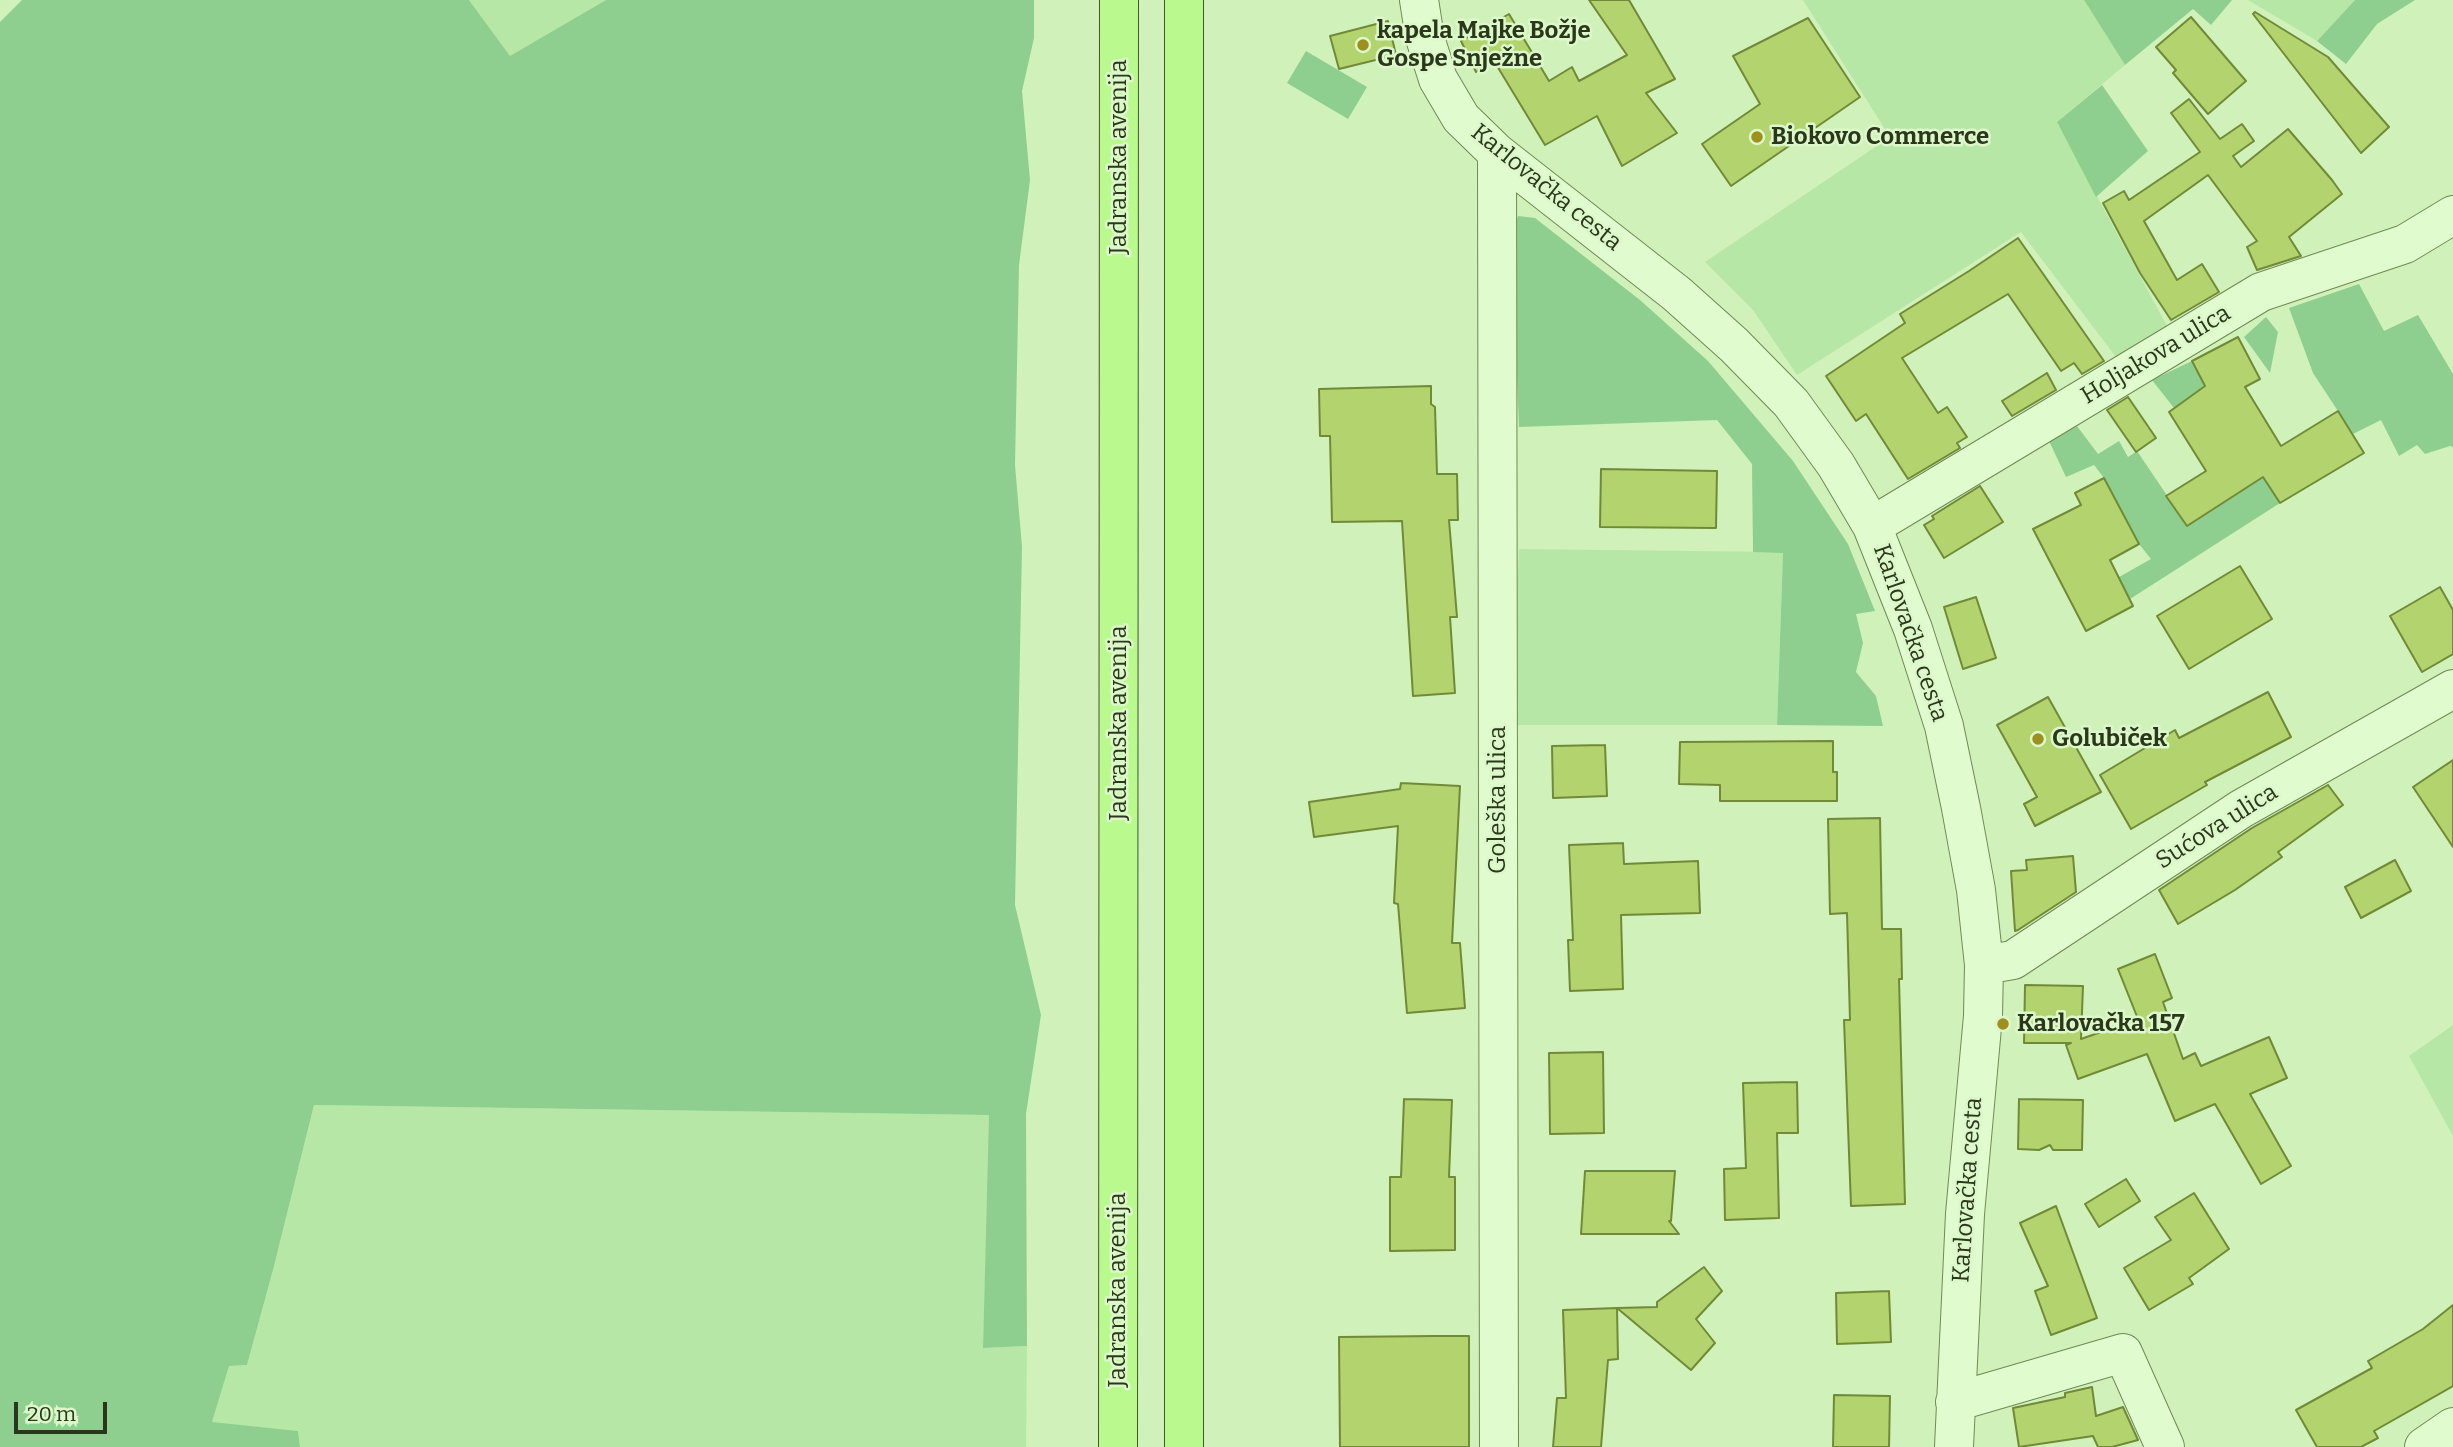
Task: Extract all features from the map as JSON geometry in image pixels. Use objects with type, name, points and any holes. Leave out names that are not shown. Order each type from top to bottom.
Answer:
[{"type":"main road","name":"Jadranska avenija","points":[[1118,1447],[1119,0]]},
{"type":"main road","points":[[1184,0],[1184,1447]]},
{"type":"street","name":"Karlovačka cesta","points":[[1419,0],[1425,38],[1438,79],[1461,118],[1497,153],[1677,294],[1734,345],[1791,403],[1836,465],[1872,526],[1913,629],[1944,726],[1976,890],[1984,965],[1983,1016],[1965,1214],[1954,1447]]},
{"type":"street","name":"Goleška ulica","points":[[1497,153],[1499,1447]]},
{"type":"street","name":"Holjakova ulica","points":[[1872,526],[2261,292],[2405,244],[2453,215]]},
{"type":"street","name":"Sućova ulica","points":[[1984,965],[2013,960],[2241,809],[2453,690]]},
{"type":"street","points":[[1955,1402],[2123,1353],[2165,1447]]},
{"type":"street","points":[[2424,1447],[2453,1427]]},
{"type":"green space","points":[[22,0],[469,0],[510,56],[606,0],[1034,0],[1034,38],[1022,91],[1030,180],[1019,265],[1015,465],[1022,547],[1015,905],[1041,1015],[1026,1114],[1027,1346],[983,1348],[989,1115],[314,1105],[247,1365],[229,1366],[212,1422],[298,1431],[300,1447],[0,1447],[0,22]]},
{"type":"green space","points":[[469,0],[606,0],[510,57]]},
{"type":"green space","points":[[1803,0],[2084,0],[2125,65],[2057,122],[2174,339],[2119,361],[2021,232],[1797,375],[1753,310],[1705,262],[1890,137]]},
{"type":"green space","points":[[2084,0],[2232,0],[2211,25],[2193,9],[2125,65]]},
{"type":"green space","points":[[2248,0],[2355,0],[2317,41]]},
{"type":"green space","points":[[2355,0],[2415,0],[2377,24],[2346,64],[2317,41]]},
{"type":"green space","points":[[1306,51],[1367,87],[1348,119],[1287,83]]},
{"type":"green space","points":[[2102,85],[2148,151],[2096,197],[2057,122]]},
{"type":"green space","points":[[1518,216],[1535,218],[1640,300],[1708,361],[1793,461],[1848,544],[1875,611],[1856,614],[1863,643],[1856,672],[1876,696],[1883,726],[1777,725],[1783,553],[1753,552],[1752,464],[1717,420],[1519,427],[1511,236]]},
{"type":"green space","points":[[2359,284],[2384,331],[2418,315],[2453,374],[2453,447],[2425,454],[2417,445],[2399,456],[2381,420],[2353,434],[2313,373],[2289,308]]},
{"type":"green space","points":[[2266,317],[2278,332],[2270,373],[2244,337]]},
{"type":"green space","points":[[2192,361],[2205,385],[2174,408],[2152,380]]},
{"type":"green space","points":[[2077,426],[2098,454],[2119,441],[2128,457],[2137,451],[2187,525],[2253,462],[2280,503],[2130,599],[2119,577],[2151,559],[2139,544],[2104,478],[2094,465],[2066,477],[2049,441]]},
{"type":"green space","points":[[1519,549],[1783,552],[1777,725],[1512,725]]},
{"type":"green space","points":[[2453,1025],[2453,1136],[2409,1056]]},
{"type":"green space","points":[[314,1105],[990,1115],[983,1348],[1027,1346],[1026,1447],[300,1447],[298,1431],[211,1423],[229,1366],[247,1365]]},
{"type":"building","points":[[1589,0],[1629,0],[1675,79],[1646,93],[1677,133],[1622,166],[1597,116],[1545,145],[1494,61],[1476,72],[1461,41],[1509,14],[1549,81],[1572,67],[1579,81],[1627,55]]},
{"type":"building","points":[[2255,12],[2328,57],[2389,127],[2361,153],[2253,14]]},
{"type":"building","points":[[2191,17],[2246,81],[2208,114],[2173,73],[2176,70],[2156,47]]},
{"type":"building","points":[[1808,18],[1860,97],[1731,186],[1702,144],[1760,104],[1733,56]]},
{"type":"building","name":"kapela Majke Božje Gospe Snježne","points":[[1388,21],[1396,55],[1339,69],[1330,36]]},
{"type":"building","points":[[2189,99],[2220,139],[2242,124],[2254,141],[2233,156],[2241,167],[2288,129],[2342,194],[2289,237],[2301,256],[2257,270],[2247,247],[2257,241],[2208,175],[2144,221],[2177,280],[2202,264],[2219,292],[2171,320],[2140,273],[2103,203],[2124,191],[2129,200],[2200,152],[2171,113]]},
{"type":"building","points":[[2018,238],[2104,361],[2082,374],[2074,363],[2061,371],[2008,294],[1902,358],[1938,413],[1947,407],[1967,437],[1957,443],[1960,448],[1908,479],[1866,414],[1856,421],[1826,376],[1905,323],[1900,314]]},
{"type":"building","points":[[2238,337],[2260,379],[2245,387],[2281,446],[2338,411],[2364,453],[2280,503],[2263,477],[2187,526],[2166,496],[2206,471],[2169,412],[2205,386],[2192,361]]},
{"type":"building","points":[[2047,373],[2056,390],[2012,416],[2002,401]]},
{"type":"building","points":[[1431,386],[1431,404],[1435,407],[1437,474],[1457,474],[1458,520],[1449,520],[1457,617],[1450,617],[1455,693],[1413,696],[1402,521],[1332,522],[1330,436],[1320,436],[1319,389]]},
{"type":"building","points":[[2128,397],[2156,438],[2136,452],[2107,410]]},
{"type":"building","points":[[1601,469],[1717,471],[1716,528],[1600,527]]},
{"type":"building","points":[[2104,478],[2139,544],[2110,560],[2133,606],[2086,631],[2033,529],[2081,505],[2075,493]]},
{"type":"building","points":[[1980,486],[2003,522],[1944,558],[1924,525],[1934,519],[1932,516]]},
{"type":"building","points":[[2240,566],[2272,619],[2189,669],[2157,616]]},
{"type":"building","points":[[2440,587],[2453,610],[2453,654],[2422,672],[2390,616]]},
{"type":"building","points":[[1976,597],[1996,658],[1963,669],[1944,607]]},
{"type":"building","points":[[2268,692],[2291,737],[2205,782],[2207,785],[2131,829],[2100,775],[2175,730],[2179,738]]},
{"type":"building","points":[[2048,697],[2101,792],[2035,826],[2024,804],[2037,797],[1997,725]]},
{"type":"building","points":[[1833,741],[1837,801],[1720,801],[1720,785],[1679,784],[1680,742]]},
{"type":"building","points":[[1605,745],[1607,796],[1553,798],[1552,746]]},
{"type":"building","points":[[2453,760],[2453,847],[2413,787]]},
{"type":"building","points":[[1401,783],[1460,786],[1452,943],[1460,943],[1465,1008],[1407,1013],[1398,904],[1394,903],[1398,826],[1314,837],[1309,802],[1400,789]]},
{"type":"building","points":[[2328,785],[2343,805],[2278,852],[2282,857],[2235,890],[2178,924],[2159,890],[2252,828]]},
{"type":"building","points":[[1880,818],[1882,929],[1901,929],[1902,979],[1899,979],[1905,1204],[1851,1206],[1844,1020],[1850,1020],[1847,913],[1830,914],[1828,819]]},
{"type":"building","points":[[1623,843],[1624,864],[1698,861],[1700,913],[1621,915],[1623,989],[1570,991],[1568,940],[1573,940],[1569,845]]},
{"type":"building","points":[[2073,856],[2076,892],[2015,931],[2011,871],[2027,870],[2026,860]]},
{"type":"building","points":[[2395,860],[2411,891],[2361,918],[2345,887]]},
{"type":"building","points":[[2155,954],[2172,998],[2163,1002],[2183,1059],[2195,1053],[2201,1066],[2269,1037],[2287,1078],[2250,1094],[2291,1166],[2261,1184],[2215,1104],[2175,1121],[2147,1054],[2078,1079],[2066,1045],[2071,1043],[2024,1043],[2025,985],[2083,986],[2081,1039],[2138,1019],[2118,969]]},
{"type":"building","points":[[1603,1052],[1604,1133],[1550,1134],[1549,1053]]},
{"type":"building","points":[[1797,1082],[1798,1133],[1777,1133],[1779,1218],[1725,1220],[1724,1169],[1746,1168],[1743,1083]]},
{"type":"building","points":[[1404,1099],[1452,1100],[1449,1177],[1455,1177],[1455,1250],[1390,1251],[1390,1177],[1401,1177]]},
{"type":"building","points":[[2019,1099],[2083,1100],[2082,1150],[2053,1150],[2050,1145],[2039,1150],[2018,1149]]},
{"type":"building","points":[[1585,1171],[1675,1171],[1669,1221],[1679,1234],[1581,1234]]},
{"type":"building","points":[[2126,1179],[2140,1201],[2099,1227],[2085,1204]]},
{"type":"building","points":[[2194,1193],[2229,1249],[2189,1278],[2193,1284],[2149,1310],[2124,1268],[2171,1240],[2155,1217]]},
{"type":"building","points":[[2056,1206],[2097,1318],[2051,1335],[2035,1291],[2048,1286],[2020,1223]]},
{"type":"building","points":[[1704,1267],[1722,1291],[1696,1319],[1715,1343],[1691,1370],[1617,1308],[1657,1307],[1657,1302]]},
{"type":"building","points":[[1889,1291],[1891,1342],[1837,1344],[1836,1293]]},
{"type":"building","points":[[2453,1305],[2453,1386],[2374,1431],[2378,1438],[2361,1447],[2317,1447],[2296,1410],[2372,1368],[2368,1361],[2423,1329]]},
{"type":"building","points":[[1617,1308],[1618,1359],[1608,1360],[1601,1447],[1553,1447],[1557,1398],[1566,1398],[1563,1310]]},
{"type":"building","points":[[1469,1336],[1469,1447],[1340,1447],[1339,1337]]},
{"type":"building","points":[[2092,1387],[2096,1416],[2123,1407],[2138,1440],[2112,1447],[2098,1447],[2093,1436],[2019,1447],[2013,1408],[2065,1397],[2065,1393]]},
{"type":"building","points":[[1834,1395],[1890,1396],[1889,1447],[1833,1447]]},
{"type":"place","name":"kapela Majke Božje Gospe Snježne","points":[[1363,45]]},
{"type":"place","name":"Biokovo Commerce","points":[[1757,137]]},
{"type":"place","name":"Golubiček","points":[[2038,739]]},
{"type":"place","name":"Karlovačka 157","points":[[2003,1024]]}]
